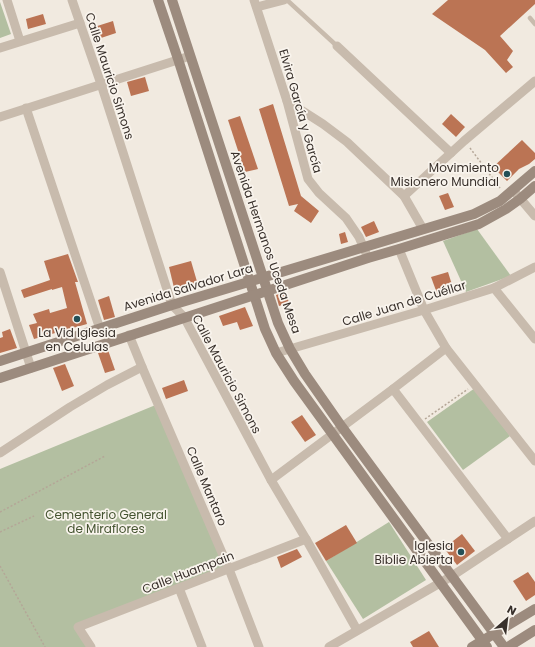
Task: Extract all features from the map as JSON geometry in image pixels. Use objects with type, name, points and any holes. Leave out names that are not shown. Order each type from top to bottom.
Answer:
[{"type":"street","points":[[7,0],[20,41]]},
{"type":"street","name":"Calle Mauricio Simons","points":[[72,0],[101,84],[172,305],[184,317],[271,480],[357,630]]},
{"type":"street","points":[[158,0],[265,329],[276,353],[332,434],[485,644]]},
{"type":"street","name":"Avenida Hermanos Uceda Mesa","points":[[172,0],[278,323],[290,349],[305,374],[342,427],[504,647]]},
{"type":"street","points":[[255,3],[286,0]]},
{"type":"street","name":"Elvira García y García","points":[[255,3],[287,101],[308,180],[319,193],[346,218],[360,237],[368,258]]},
{"type":"street","points":[[0,48],[80,23]]},
{"type":"street","points":[[337,46],[451,153]]},
{"type":"street","points":[[0,117],[190,56]]},
{"type":"street","points":[[404,196],[464,140],[535,81]]},
{"type":"street","points":[[287,101],[323,124],[347,142],[404,196],[423,229]]},
{"type":"street","points":[[26,108],[100,329]]},
{"type":"street","name":"Avenida Salvador Lara","points":[[0,360],[172,305],[474,214],[500,200],[535,171]]},
{"type":"street","points":[[220,188],[232,184]]},
{"type":"street","points":[[0,378],[184,317],[479,224],[506,208],[535,186]]},
{"type":"street","points":[[509,193],[520,198],[535,216]]},
{"type":"street","points":[[399,249],[424,310],[446,348],[535,461]]},
{"type":"street","name":"Calle Juan de Cuéllar","points":[[276,353],[494,288],[535,267]]},
{"type":"street","points":[[1,276],[31,368]]},
{"type":"street","points":[[494,288],[535,339]]},
{"type":"street","name":"Calle Mantaro","points":[[129,335],[229,568],[259,647]]},
{"type":"street","points":[[271,480],[393,390],[446,348]]},
{"type":"street","points":[[0,452],[70,407],[107,385],[142,367]]},
{"type":"street","points":[[393,390],[508,539]]},
{"type":"street","points":[[329,647],[452,576],[535,521]]},
{"type":"street","name":"Calle Huampain","points":[[91,647],[78,627],[306,539]]},
{"type":"street","points":[[179,588],[202,647]]},
{"type":"street","points":[[472,647],[485,644],[494,634],[535,609]]},
{"type":"street","points":[[508,647],[535,630]]},
{"type":"lane","points":[[286,0],[337,46]]},
{"type":"lane","points":[[530,18],[535,24]]},
{"type":"path","points":[[464,140],[509,193]]},
{"type":"path","points":[[419,423],[475,384]]},
{"type":"path","points":[[0,512],[105,456]]},
{"type":"path","points":[[0,532],[34,516]]},
{"type":"path","points":[[0,566],[45,647]]},
{"type":"green space","points":[[0,2],[11,34],[0,38]]},
{"type":"green space","points":[[477,229],[511,276],[466,292],[443,241]]},
{"type":"green space","points":[[475,388],[510,436],[463,470],[427,422]]},
{"type":"green space","name":"Cementerio General de Miraflores","points":[[158,404],[229,569],[79,626],[91,647],[0,647],[0,469]]},
{"type":"green space","points":[[389,522],[426,580],[363,619],[326,561]]},
{"type":"building","points":[[448,0],[535,0],[535,4],[500,36],[513,51],[507,60],[513,67],[506,73],[485,50],[432,14]]},
{"type":"building","points":[[43,14],[46,24],[28,29],[26,19]]},
{"type":"building","points":[[113,21],[116,33],[95,40],[91,28]]},
{"type":"building","points":[[145,77],[149,91],[131,96],[127,82]]},
{"type":"building","points":[[273,104],[301,196],[319,211],[311,223],[294,211],[298,204],[289,206],[259,109]]},
{"type":"building","points":[[451,114],[465,127],[456,137],[442,124]]},
{"type":"building","points":[[240,116],[258,169],[245,172],[228,120]]},
{"type":"building","points":[[522,140],[535,153],[535,159],[519,169],[507,181],[493,167]]},
{"type":"building","points":[[448,193],[454,207],[445,210],[439,196]]},
{"type":"building","points":[[374,221],[379,232],[366,237],[361,227]]},
{"type":"building","points":[[345,232],[348,242],[341,244],[339,234]]},
{"type":"building","points":[[68,254],[78,282],[75,282],[87,324],[34,339],[29,325],[37,323],[33,314],[49,309],[50,313],[67,308],[62,287],[24,298],[21,290],[50,280],[44,261]]},
{"type":"building","points":[[191,261],[198,285],[175,292],[169,267]]},
{"type":"building","points":[[448,272],[454,291],[438,296],[431,277]]},
{"type":"building","points":[[286,292],[289,303],[279,306],[276,295]]},
{"type":"building","points":[[109,296],[115,317],[104,320],[98,300]]},
{"type":"building","points":[[245,307],[253,326],[240,330],[237,322],[223,326],[219,316]]},
{"type":"building","points":[[10,329],[17,348],[0,353],[0,338],[3,337],[2,332]]},
{"type":"building","points":[[108,350],[115,370],[105,373],[98,353]]},
{"type":"building","points":[[65,364],[74,386],[62,391],[53,368]]},
{"type":"building","points":[[184,380],[188,391],[166,399],[162,388]]},
{"type":"building","points":[[302,415],[316,435],[305,442],[291,422]]},
{"type":"building","points":[[346,525],[357,543],[326,561],[315,543]]},
{"type":"building","name":"Iglesia Biblie Abierta","points":[[462,534],[475,551],[457,565],[444,548]]},
{"type":"building","points":[[297,549],[302,557],[281,568],[277,557]]},
{"type":"building","points":[[528,572],[535,582],[535,595],[526,601],[513,581]]},
{"type":"building","points":[[429,631],[439,647],[413,647],[410,642]]},
{"type":"place","name":"Movimiento Misionero Mundial","points":[[507,174]]},
{"type":"place","name":"La Vid Iglesia en Celulas","points":[[77,319]]},
{"type":"place","name":"Iglesia Biblie Abierta","points":[[461,552]]}]
